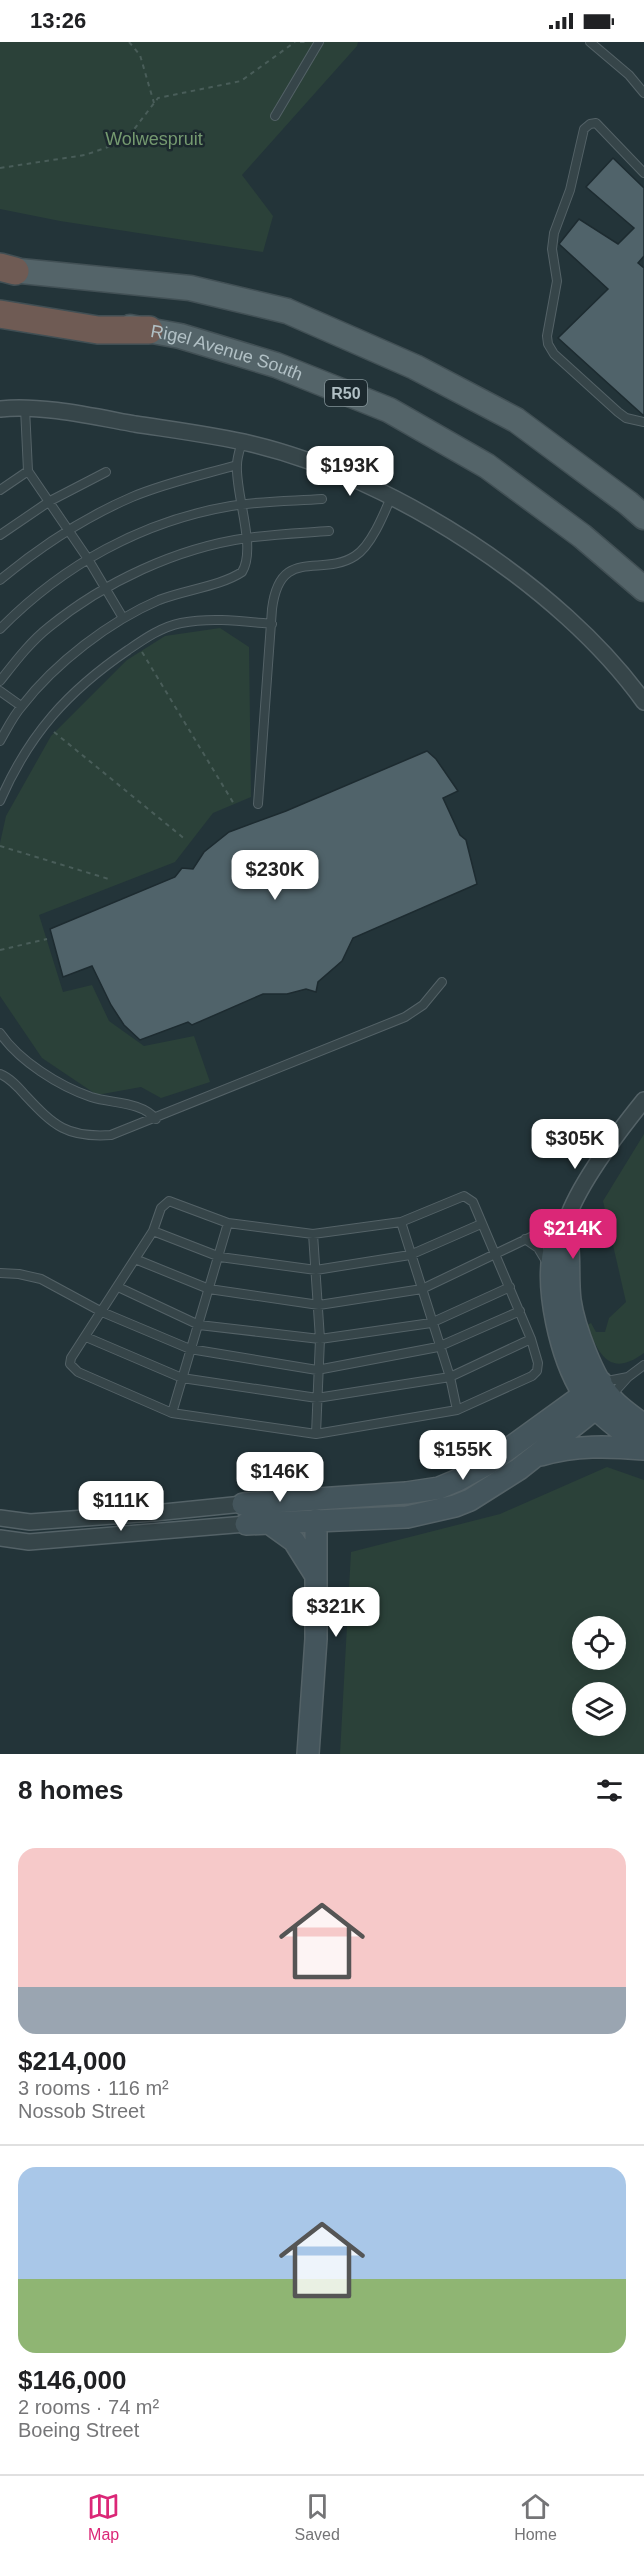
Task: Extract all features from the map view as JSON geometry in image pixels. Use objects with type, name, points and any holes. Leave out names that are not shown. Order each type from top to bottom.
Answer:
[{"type":"highway","points":[[0,314],[98,330],[149,330]]},
{"type":"main road","points":[[5,269],[190,288],[287,311],[415,367],[516,420],[644,517]]},
{"type":"main road","name":"Rigel Avenue South","points":[[0,301],[180,336],[276,365],[388,410],[487,466],[582,536],[644,589]]},
{"type":"street","points":[[0,409],[25,408],[242,442],[317,463],[391,497],[505,564],[589,638],[644,702]]},
{"type":"street","points":[[644,1100],[609,1147],[566,1223],[555,1245],[551,1281],[562,1342],[598,1395],[644,1449]]},
{"type":"street","points":[[566,1223],[570,1245],[568,1268],[570,1302],[598,1395],[644,1425]]},
{"type":"street","points":[[269,1523],[418,1516],[455,1506],[477,1496],[534,1457],[598,1395]]},
{"type":"street","points":[[0,1538],[38,1542],[439,1488],[489,1463],[598,1395]]},
{"type":"street","points":[[534,1457],[576,1447],[644,1449]]},
{"type":"street","points":[[308,1754],[316,1639],[316,1520],[321,1514],[334,1508],[385,1494]]},
{"type":"street","points":[[0,1518],[41,1521],[154,1513],[305,1513],[316,1520]]},
{"type":"street","points":[[244,1514],[269,1523],[294,1541],[316,1576]]},
{"type":"street","points":[[316,1545],[342,1526],[362,1519]]},
{"type":"lane","points":[[275,116],[319,42]]},
{"type":"lane","points":[[590,42],[629,75],[644,93]]},
{"type":"lane","points":[[644,173],[596,123],[584,129],[570,190],[554,233],[552,249],[557,275],[547,336],[548,344],[554,354],[618,412],[626,418],[644,422]]},
{"type":"lane","points":[[25,408],[28,471],[88,559],[123,618]]},
{"type":"lane","points":[[0,741],[21,706],[79,650],[123,618],[160,600],[242,572],[247,563],[246,538],[240,505],[237,465],[242,442]]},
{"type":"lane","points":[[0,580],[68,529],[134,496],[237,465]]},
{"type":"lane","points":[[0,490],[28,471]]},
{"type":"lane","points":[[0,535],[50,501],[106,472]]},
{"type":"lane","points":[[258,804],[274,598],[284,577],[301,566],[331,564],[354,557],[361,552],[381,521],[391,497]]},
{"type":"lane","points":[[0,629],[43,589],[88,559],[128,537],[195,514],[240,505],[322,499]]},
{"type":"lane","points":[[0,681],[25,649],[49,627],[105,589],[151,566],[197,549],[246,538],[329,531]]},
{"type":"lane","points":[[0,801],[15,765],[55,711],[85,682],[138,644],[161,630],[193,621],[214,619],[272,624]]},
{"type":"lane","points":[[0,691],[21,706]]},
{"type":"lane","points":[[0,1074],[15,1084],[57,1126],[73,1134],[111,1135],[156,1119],[405,1017],[423,1005],[442,982]]},
{"type":"lane","points":[[0,1033],[8,1045],[64,1085],[105,1101],[132,1104],[148,1110],[156,1119]]},
{"type":"lane","points":[[464,1196],[473,1202],[531,1339],[538,1363],[537,1371],[532,1376],[458,1410],[316,1434],[172,1413],[72,1368],[71,1358],[153,1231],[161,1208],[170,1201],[228,1223],[313,1234],[401,1222],[464,1196]]},
{"type":"lane","points":[[401,1222],[438,1347],[450,1377],[458,1410]]},
{"type":"lane","points":[[172,1413],[220,1257],[228,1223]]},
{"type":"lane","points":[[135,1259],[209,1289],[319,1305],[422,1288],[496,1252],[566,1223]]},
{"type":"lane","points":[[153,1231],[220,1257],[316,1270],[410,1255],[481,1224]]},
{"type":"lane","points":[[313,1234],[320,1339],[316,1434]]},
{"type":"lane","points":[[525,1239],[538,1248],[551,1281]]},
{"type":"lane","points":[[0,1273],[19,1274],[41,1280],[102,1312],[190,1349],[317,1370],[438,1347],[520,1311]]},
{"type":"lane","points":[[118,1287],[199,1325],[320,1339],[431,1323],[510,1287]]},
{"type":"lane","points":[[86,1336],[182,1378],[317,1398],[450,1377],[531,1339]]},
{"type":"lane","points":[[598,1395],[644,1365]]},
{"type":"lane","points":[[598,1395],[628,1377]]},
{"type":"path","points":[[129,42],[140,56],[154,103]]},
{"type":"path","points":[[0,168],[85,155],[125,141],[158,98],[241,81],[295,42]]},
{"type":"path","points":[[138,644],[234,804]]},
{"type":"path","points":[[45,724],[186,840]]},
{"type":"path","points":[[0,846],[112,880]]},
{"type":"path","points":[[0,951],[47,939]]},
{"type":"green space","name":"Wolwespruit","points":[[0,42],[358,42],[357,46],[242,175],[273,216],[263,252],[60,221],[0,209]]},
{"type":"green space","points":[[220,628],[249,647],[251,797],[213,813],[175,862],[39,915],[63,992],[92,985],[109,1021],[144,1046],[194,1036],[210,1082],[161,1098],[141,1087],[97,1095],[42,1058],[0,996],[0,843],[6,816],[51,736],[127,660],[165,636]]},
{"type":"green space","points":[[644,1134],[644,1353],[632,1360],[614,1363],[601,1354],[587,1325],[591,1323],[596,1332],[605,1332],[609,1318],[626,1302],[603,1201]]},
{"type":"green space","points":[[607,1467],[644,1480],[644,1754],[340,1754],[351,1552],[500,1514]]},
{"type":"building","points":[[613,158],[644,188],[644,256],[638,263],[644,268],[644,416],[558,338],[608,289],[559,244],[579,219],[618,244],[634,228],[586,187]]},
{"type":"building","points":[[427,751],[436,759],[458,791],[443,798],[460,835],[466,840],[477,884],[353,938],[342,961],[318,982],[316,992],[306,989],[287,994],[263,994],[192,1025],[188,1022],[140,1040],[124,1025],[111,1005],[92,966],[63,977],[50,929],[175,877],[182,868],[193,869],[204,852],[229,832],[286,811]]}]
